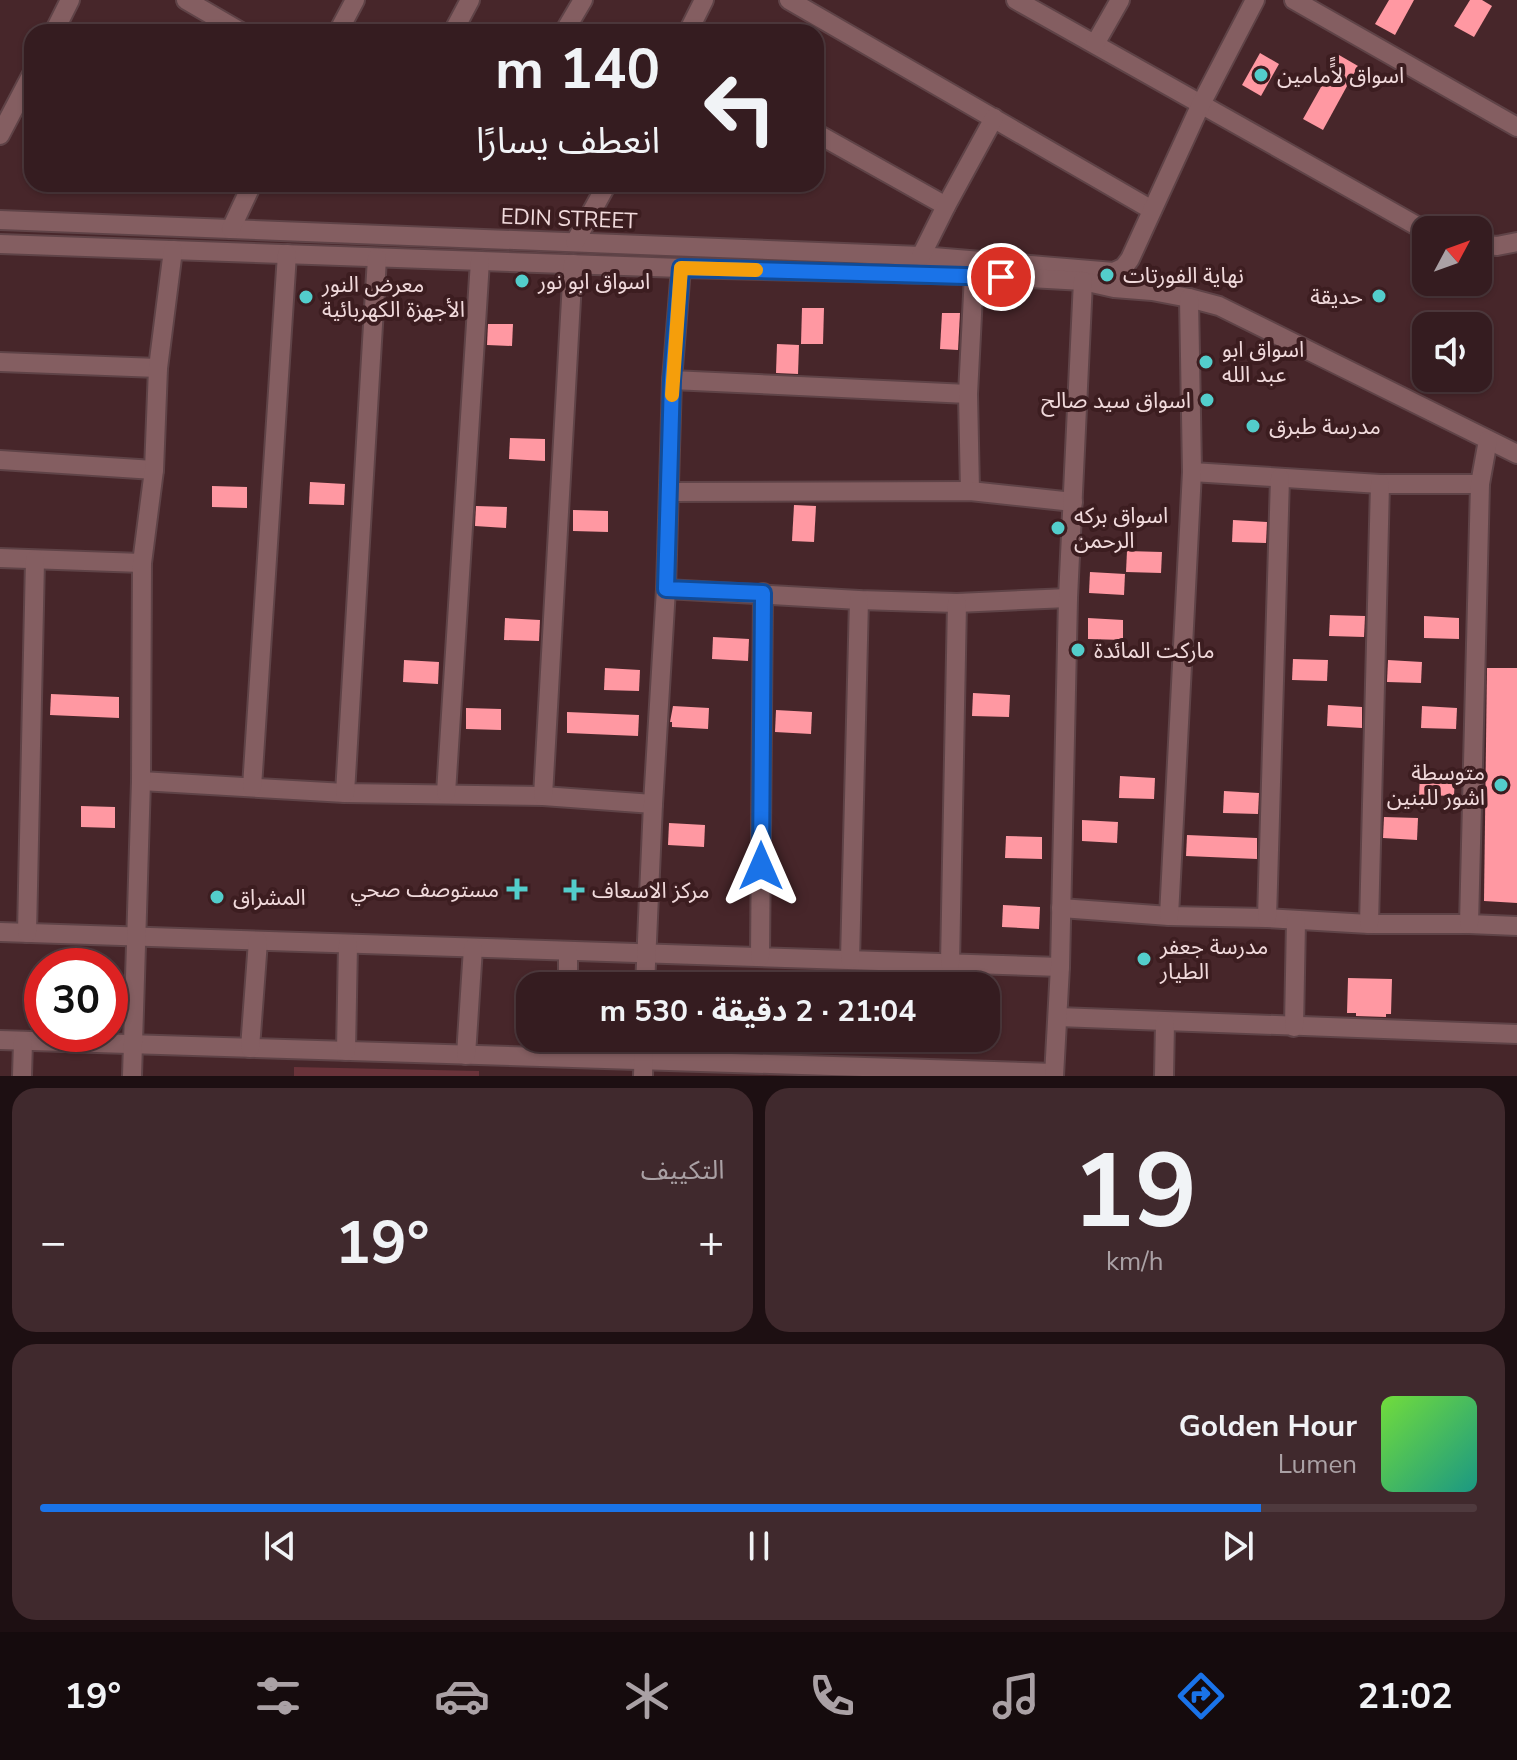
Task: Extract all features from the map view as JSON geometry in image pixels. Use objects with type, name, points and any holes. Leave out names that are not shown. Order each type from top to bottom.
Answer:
[{"type":"street","points":[[58,24],[70,0]]},
{"type":"street","points":[[186,0],[227,24]]},
{"type":"street","points":[[344,24],[355,0]]},
{"type":"street","points":[[457,24],[470,0]]},
{"type":"street","points":[[569,24],[583,0]]},
{"type":"street","points":[[692,24],[704,0]]},
{"type":"street","points":[[789,0],[1152,210],[1201,104],[1255,0]]},
{"type":"street","points":[[1016,0],[1412,223]]},
{"type":"street","points":[[1095,44],[1120,0]]},
{"type":"street","points":[[1294,0],[1517,127]]},
{"type":"street","points":[[0,135],[24,89]]},
{"type":"street","points":[[921,256],[994,118]]},
{"type":"street","points":[[824,137],[946,206]]},
{"type":"street","points":[[231,229],[248,192]]},
{"type":"street","points":[[575,242],[603,192]]},
{"type":"street","name":"EDIN STREET","points":[[0,220],[921,256],[1108,272],[1120,270],[1130,259],[1152,210]]},
{"type":"street","points":[[54,222],[63,246]]},
{"type":"street","points":[[1492,245],[1517,242]]},
{"type":"street","name":"EDIN STREET","points":[[0,244],[1083,281],[1114,288],[1152,291],[1219,306],[1517,454]]},
{"type":"street","points":[[646,245],[654,268]]},
{"type":"street","points":[[132,1076],[141,781],[142,563],[154,470],[158,368],[173,250]]},
{"type":"street","points":[[252,787],[287,254]]},
{"type":"street","points":[[345,793],[377,258]]},
{"type":"street","points":[[446,793],[480,261]]},
{"type":"street","points":[[543,796],[573,264]]},
{"type":"street","points":[[645,972],[666,589],[672,380],[681,268]]},
{"type":"street","points":[[970,491],[968,394],[974,275]]},
{"type":"street","points":[[0,1040],[568,1058],[644,1068],[1054,1074],[1060,967],[1068,598],[1083,281]]},
{"type":"street","points":[[1169,916],[1192,472],[1189,298]]},
{"type":"street","points":[[0,362],[158,368]]},
{"type":"street","points":[[672,380],[968,394]]},
{"type":"street","points":[[1469,924],[1480,484],[1488,440]]},
{"type":"street","points":[[0,460],[154,470]]},
{"type":"street","points":[[1192,472],[1380,484],[1480,484]]},
{"type":"street","points":[[1267,918],[1280,478]]},
{"type":"street","points":[[1369,924],[1380,484]]},
{"type":"street","points":[[669,492],[970,491],[1073,502]]},
{"type":"street","points":[[0,558],[142,563]]},
{"type":"street","points":[[27,933],[35,560]]},
{"type":"street","points":[[666,589],[957,603],[1068,598]]},
{"type":"street","points":[[760,957],[763,593]]},
{"type":"street","points":[[850,960],[859,600]]},
{"type":"street","points":[[950,964],[957,603]]},
{"type":"street","points":[[141,781],[345,793],[543,796],[653,804]]},
{"type":"street","points":[[1061,908],[1369,924],[1517,926]]},
{"type":"street","points":[[1294,1027],[1296,921]]},
{"type":"street","points":[[0,932],[1060,967]]},
{"type":"street","points":[[250,1048],[258,941]]},
{"type":"street","points":[[346,1051],[348,944]]},
{"type":"street","points":[[466,1055],[473,948]]},
{"type":"street","points":[[568,951],[568,972]]},
{"type":"street","points":[[1058,1017],[1517,1034]]},
{"type":"street","points":[[1164,1076],[1165,1022]]},
{"type":"street","points":[[22,1076],[23,1041]]},
{"type":"street","points":[[568,1052],[568,1058]]},
{"type":"shaded area","points":[[294,1067],[479,1071],[479,1076],[294,1076]]},
{"type":"building","points":[[1389,0],[1414,0],[1395,35],[1375,24]]},
{"type":"building","points":[[1470,0],[1482,0],[1492,6],[1474,37],[1454,26]]},
{"type":"building","points":[[1260,53],[1279,64],[1261,96],[1242,85]]},
{"type":"building","points":[[1339,55],[1358,66],[1323,130],[1303,119]]},
{"type":"building","points":[[802,308],[824,308],[823,344],[801,344]]},
{"type":"building","points":[[942,313],[960,313],[958,350],[940,349]]},
{"type":"building","points":[[488,324],[513,324],[512,346],[487,345]]},
{"type":"building","points":[[777,344],[799,345],[798,374],[776,373]]},
{"type":"building","points":[[510,438],[545,439],[545,461],[509,459]]},
{"type":"building","points":[[310,482],[345,484],[344,505],[309,504]]},
{"type":"building","points":[[212,486],[247,487],[247,508],[212,507]]},
{"type":"building","points":[[794,505],[816,506],[814,542],[792,541]]},
{"type":"building","points":[[476,506],[507,507],[506,528],[475,526]]},
{"type":"building","points":[[573,510],[608,511],[608,532],[573,531]]},
{"type":"building","points":[[1233,520],[1267,522],[1266,543],[1232,542]]},
{"type":"building","points":[[1127,551],[1162,552],[1161,573],[1126,572]]},
{"type":"building","points":[[1090,572],[1125,574],[1124,595],[1089,593]]},
{"type":"building","points":[[1330,615],[1365,616],[1364,637],[1329,636]]},
{"type":"building","points":[[1424,616],[1459,618],[1459,639],[1424,638]]},
{"type":"building","points":[[505,618],[540,620],[539,641],[504,640]]},
{"type":"building","points":[[1088,618],[1123,620],[1123,640],[1088,639]]},
{"type":"building","points":[[713,637],[749,639],[748,661],[712,659]]},
{"type":"building","points":[[1293,659],[1328,660],[1327,681],[1292,680]]},
{"type":"building","points":[[404,660],[439,662],[438,684],[403,682]]},
{"type":"building","points":[[1388,660],[1422,662],[1421,683],[1387,682]]},
{"type":"building","points":[[605,668],[640,670],[639,691],[604,690]]},
{"type":"building","name":"متوسطة اشور للبنين","points":[[1487,668],[1517,668],[1517,903],[1484,901]]},
{"type":"building","points":[[973,693],[1010,695],[1009,717],[972,716]]},
{"type":"building","points":[[51,694],[119,697],[119,718],[50,715]]},
{"type":"building","points":[[1328,705],[1362,707],[1362,728],[1327,726]]},
{"type":"building","points":[[673,706],[709,708],[708,729],[672,727]]},
{"type":"building","points":[[1422,706],[1457,708],[1456,729],[1421,728]]},
{"type":"building","points":[[466,708],[501,709],[501,730],[466,729]]},
{"type":"building","points":[[776,710],[812,712],[811,734],[775,732]]},
{"type":"building","points":[[567,712],[639,715],[638,736],[567,733]]},
{"type":"building","points":[[1420,774],[1455,775],[1454,796],[1419,795]]},
{"type":"building","points":[[1120,776],[1155,778],[1154,799],[1119,798]]},
{"type":"building","points":[[1224,791],[1259,793],[1258,814],[1223,813]]},
{"type":"building","points":[[81,806],[115,807],[115,828],[81,827]]},
{"type":"building","points":[[1384,817],[1418,818],[1417,840],[1383,838]]},
{"type":"building","points":[[1082,820],[1118,822],[1117,843],[1082,841]]},
{"type":"building","points":[[669,823],[705,825],[704,847],[668,845]]},
{"type":"building","points":[[1187,835],[1257,838],[1257,859],[1186,856]]},
{"type":"building","points":[[1006,836],[1042,837],[1042,859],[1005,858]]},
{"type":"building","points":[[1003,905],[1040,907],[1039,929],[1002,927]]},
{"type":"building","points":[[1348,978],[1392,979],[1391,1014],[1386,1014],[1386,1017],[1347,1013]]},
{"type":"slow traffic","points":[[672,395],[681,268],[756,270]]},
{"type":"place","name":"اسواق لاًًمامين","points":[[1261,75]]},
{"type":"place","name":"نهاية الفورتات","points":[[1107,275]]},
{"type":"place","name":"اسواق ابو نور","points":[[522,281]]},
{"type":"place","name":"حديقة","points":[[1379,296]]},
{"type":"place","name":"معرض النور الأجهزة الكهربائية","points":[[306,297]]},
{"type":"place","name":"اسواق ابو عبد الله","points":[[1206,362]]},
{"type":"place","name":"اسواق سيد صالح","points":[[1207,400]]},
{"type":"place","name":"مدرسة طبرق","points":[[1253,426]]},
{"type":"place","name":"اسواق بركه الرحمن","points":[[1058,528]]},
{"type":"place","name":"ماركت المائدة","points":[[1078,650]]},
{"type":"place","name":"متوسطة اشور للبنين","points":[[1501,785]]},
{"type":"place","name":"مستوصف صحي","points":[[517,889]]},
{"type":"place","name":"مركز الاسعاف","points":[[574,890]]},
{"type":"place","name":"المشراق","points":[[217,897]]},
{"type":"place","name":"مدرسة جعفر الطيار","points":[[1144,959]]},
{"type":"route","points":[[761,866],[763,593],[666,589],[672,380],[681,268],[1001,277]]}]
